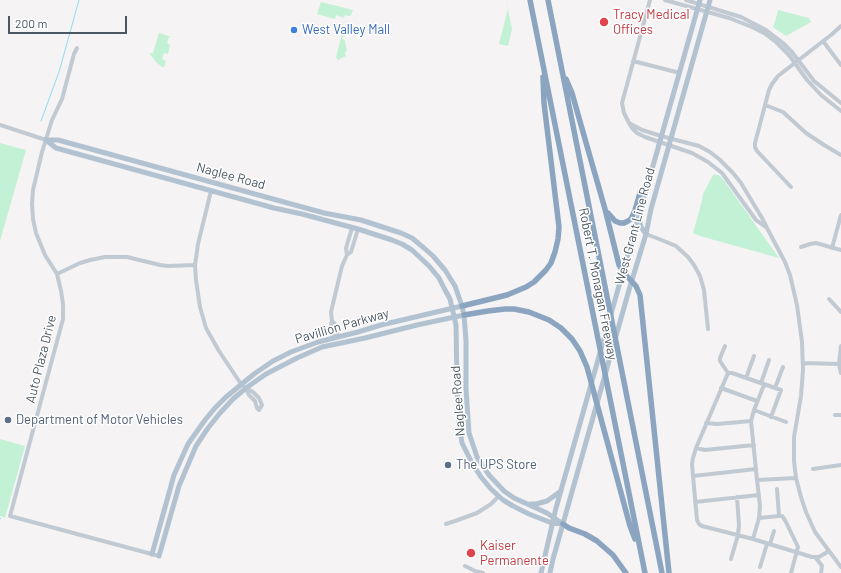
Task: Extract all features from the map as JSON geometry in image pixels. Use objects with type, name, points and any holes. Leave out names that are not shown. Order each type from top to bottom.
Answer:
[{"type":"highway","name":"Robert T. Monagan Freeway","points":[[530,0],[645,573]]},
{"type":"highway","name":"Robert T. Monagan Freeway","points":[[548,0],[662,573]]},
{"type":"highway","points":[[562,68],[574,99],[619,265],[623,272],[636,286],[641,300],[669,573]]},
{"type":"highway","points":[[462,306],[507,295],[526,287],[534,282],[546,270],[551,263],[555,252],[559,226],[544,102],[544,69]]},
{"type":"highway","points":[[605,209],[610,217],[615,221],[620,223],[628,221],[635,210],[640,193],[647,187]]},
{"type":"highway","points":[[464,315],[505,309],[523,310],[549,320],[561,328],[572,339],[580,351],[585,363],[630,526],[640,549]]},
{"type":"highway","points":[[563,524],[598,541],[613,555],[626,573]]},
{"type":"main road","name":"West Grant Line Road","points":[[550,573],[646,234],[651,209],[668,146],[710,0]]},
{"type":"main road","name":"West Grant Line Road","points":[[541,573],[552,523],[699,4]]},
{"type":"main road","name":"Naglee Road","points":[[46,140],[56,148],[211,191],[358,229],[392,240],[412,250],[429,266],[444,288],[452,308],[456,324],[459,423],[462,443],[472,463],[491,489],[513,506],[552,523],[563,524]]},
{"type":"main road","name":"Naglee Road","points":[[46,140],[58,140],[324,213],[361,220],[412,238],[433,256],[445,270],[455,286],[462,306],[466,342],[467,416],[469,433],[477,457],[486,471],[509,494],[554,517],[563,524]]},
{"type":"main road","points":[[639,217],[641,227],[646,234]]},
{"type":"main road","name":"Pavillion Parkway","points":[[159,556],[179,486],[196,446],[220,413],[233,400],[254,374],[273,361],[318,342],[462,306]]},
{"type":"main road","name":"Pavillion Parkway","points":[[152,554],[174,475],[188,444],[205,420],[226,397],[243,386],[313,350],[464,315]]},
{"type":"main road","points":[[526,504],[542,503],[561,491]]},
{"type":"street","points":[[650,0],[622,103],[624,113],[629,123],[660,139],[668,146],[692,153],[708,162],[722,173],[756,220],[767,228]]},
{"type":"street","points":[[665,0],[699,4]]},
{"type":"street","points":[[686,0],[699,4],[707,9],[759,30],[783,48],[797,61],[814,81],[841,103]]},
{"type":"street","points":[[791,187],[755,147],[769,90],[778,76],[823,42],[841,26]]},
{"type":"street","points":[[823,42],[841,65]]},
{"type":"street","name":"Auto Plaza Drive","points":[[10,516],[62,324],[62,291],[57,274],[45,255],[38,240],[33,219],[32,190],[52,120],[62,99],[77,48]]},
{"type":"street","points":[[633,61],[680,73]]},
{"type":"street","points":[[797,61],[807,80],[821,95],[841,111]]},
{"type":"street","points":[[765,105],[783,112],[806,133],[841,155]]},
{"type":"street","name":"Naglee Road","points":[[0,124],[46,140]]},
{"type":"street","points":[[660,139],[671,138],[699,146],[719,158],[741,183],[762,218],[785,262],[790,275],[801,325],[803,363],[801,396],[794,437],[796,478],[806,512],[815,532],[841,567]]},
{"type":"street","points":[[211,191],[198,244],[195,265],[200,307],[206,328],[219,352],[249,395],[255,401],[259,410],[262,404],[259,398],[243,386]]},
{"type":"street","points":[[832,248],[841,216]]},
{"type":"street","points":[[347,255],[346,248],[352,228]]},
{"type":"street","points":[[336,337],[335,324],[332,321],[331,312],[342,266],[350,252],[358,229]]},
{"type":"street","points":[[646,234],[676,246],[694,265],[700,276],[704,290],[708,329]]},
{"type":"street","points":[[801,247],[816,243],[841,250]]},
{"type":"street","points":[[57,274],[80,263],[105,256],[127,257],[168,266],[195,265]]},
{"type":"street","points":[[828,299],[841,312]]},
{"type":"street","points":[[725,346],[720,361],[728,373],[732,373],[781,390],[771,417]]},
{"type":"street","points":[[841,346],[838,364],[841,373]]},
{"type":"street","points":[[746,378],[754,356]]},
{"type":"street","points":[[753,539],[759,518],[760,506],[751,421],[769,360]]},
{"type":"street","points":[[803,363],[838,364]]},
{"type":"street","points":[[775,388],[783,367]]},
{"type":"street","points":[[728,373],[696,448],[692,464],[698,524],[816,558],[822,566],[821,573]]},
{"type":"street","points":[[721,388],[757,401]]},
{"type":"street","points":[[754,410],[786,422]]},
{"type":"street","points":[[835,415],[841,415]]},
{"type":"street","points":[[706,423],[717,424],[751,421]]},
{"type":"street","points":[[696,448],[705,450],[754,445]]},
{"type":"street","points":[[813,469],[841,465]]},
{"type":"street","points":[[693,476],[756,469]]},
{"type":"street","points":[[757,480],[796,478]]},
{"type":"street","points":[[777,489],[779,516]]},
{"type":"street","points":[[695,502],[759,495]]},
{"type":"street","points":[[446,524],[477,513],[491,504],[499,496]]},
{"type":"street","points":[[731,559],[738,535],[739,525],[737,497]]},
{"type":"street","name":"Pavillion Parkway","points":[[10,516],[159,556]]},
{"type":"street","points":[[759,518],[782,516],[785,520],[798,547],[791,573]]},
{"type":"street","points":[[760,567],[774,530]]},
{"type":"street","points":[[816,558],[828,551]]},
{"type":"street","points":[[465,566],[483,573]]},
{"type":"green space","points":[[321,2],[353,10],[349,16],[345,15],[344,18],[336,15],[335,19],[317,14]]},
{"type":"green space","points":[[508,9],[512,29],[508,46],[499,44]]},
{"type":"green space","points":[[778,10],[809,18],[811,22],[786,36],[773,27]]},
{"type":"green space","points":[[344,26],[345,37],[344,36],[342,38],[345,41],[347,51],[345,52],[346,56],[338,60],[336,57]]},
{"type":"green space","points":[[159,33],[172,37],[169,37],[167,43],[170,45],[168,54],[164,53],[162,59],[166,61],[164,67],[157,63],[149,53],[153,53]]},
{"type":"green space","points":[[0,143],[26,150],[0,241]]},
{"type":"green space","points":[[715,174],[720,176],[725,182],[779,258],[693,233],[703,194],[713,175]]},
{"type":"green space","points":[[0,439],[25,446],[5,518],[0,516]]},
{"type":"waterway","points":[[41,121],[59,72],[79,0]]},
{"type":"place","name":"Tracy Medical Offices","points":[[604,22]]},
{"type":"place","name":"West Valley Mall","points":[[294,30]]},
{"type":"place","name":"Department of Motor Vehicles","points":[[8,420]]},
{"type":"place","name":"The UPS Store","points":[[448,465]]},
{"type":"place","name":"Kaiser Permanente","points":[[471,553]]}]
